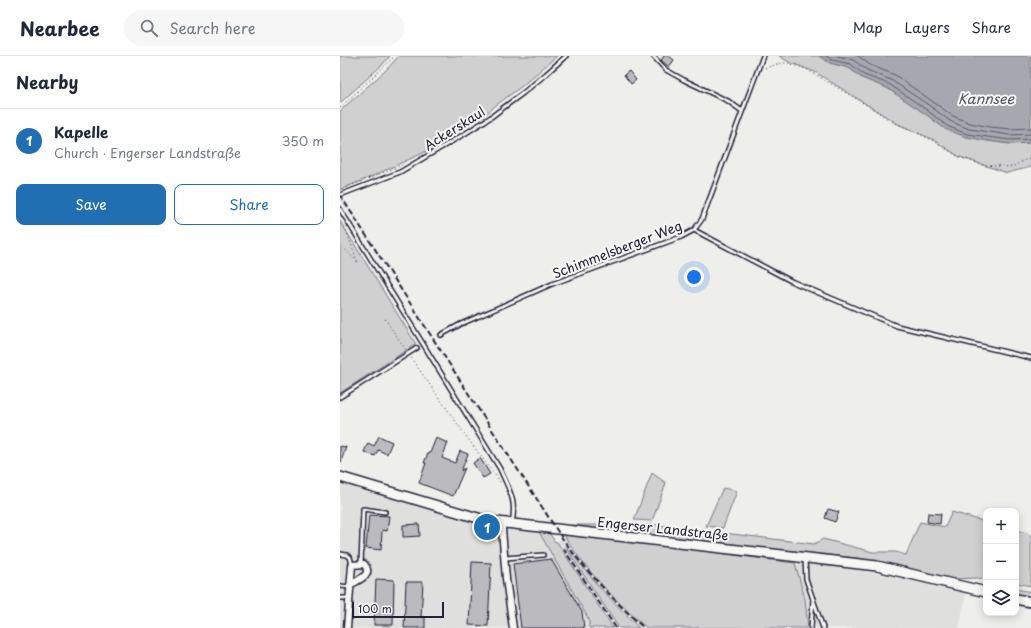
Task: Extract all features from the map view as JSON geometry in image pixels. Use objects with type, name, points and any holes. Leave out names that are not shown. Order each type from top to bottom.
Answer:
[{"type":"main road","name":"Engerser Landstraße","points":[[340,477],[488,521],[877,566],[983,591]]},
{"type":"main road","points":[[1019,600],[1031,602]]},
{"type":"street","points":[[508,524],[502,529],[506,578],[513,628]]},
{"type":"street","points":[[347,628],[349,598],[350,586],[352,565],[364,564],[368,568],[366,576],[350,586]]},
{"type":"lane","name":"Ackerskaul","points":[[340,195],[400,172],[466,133],[491,117],[546,74],[566,56]]},
{"type":"lane","points":[[653,56],[666,70],[728,101],[742,111]]},
{"type":"lane","name":"Schimmelsberger Weg","points":[[441,335],[461,324],[532,292],[681,237],[694,230],[702,219],[763,56]]},
{"type":"lane","points":[[340,209],[500,469],[513,498],[514,512],[508,524]]},
{"type":"lane","points":[[694,230],[793,282],[897,326],[1031,358]]},
{"type":"lane","points":[[340,396],[417,348]]},
{"type":"lane","points":[[360,564],[363,509],[385,512]]},
{"type":"lane","points":[[340,554],[348,555],[352,565]]},
{"type":"lane","points":[[505,558],[543,555]]},
{"type":"lane","points":[[805,557],[805,570],[823,628]]},
{"type":"lane","points":[[340,586],[350,586]]},
{"type":"lane","points":[[340,598],[349,598]]},
{"type":"lane","points":[[811,628],[813,598]]},
{"type":"path","points":[[340,108],[395,56]]},
{"type":"path","points":[[758,69],[781,63],[788,63],[806,69],[892,121],[930,139],[957,156],[982,165],[1012,167],[1031,157]]},
{"type":"path","points":[[340,190],[402,165]]},
{"type":"path","points":[[340,244],[358,263],[345,226]]},
{"type":"path","points":[[385,319],[471,443],[504,487]]},
{"type":"shaded area","points":[[340,56],[390,56],[340,103]]},
{"type":"shaded area","points":[[399,56],[557,56],[484,116],[423,153],[340,190],[340,111],[385,71]]},
{"type":"shaded area","points":[[779,56],[819,56],[830,63],[849,68],[862,78],[887,88],[924,113],[988,141],[1010,144],[1031,143],[1031,167],[1007,173],[960,157],[932,139],[898,124],[815,72],[789,62]]},
{"type":"shaded area","points":[[340,221],[416,344],[340,393]]},
{"type":"shaded area","points":[[652,473],[666,483],[652,521],[634,520]]},
{"type":"shaded area","points":[[340,483],[493,527],[539,532],[589,620],[589,628],[340,628]]},
{"type":"shaded area","points":[[723,488],[737,491],[723,528],[706,526]]},
{"type":"shaded area","points":[[952,512],[983,521],[983,579],[951,579],[894,565],[857,558],[569,527],[571,525],[658,525],[814,544],[823,539],[873,552],[896,552],[906,555],[920,522],[945,527]]},
{"type":"shaded area","points":[[1019,531],[1031,536],[1031,586],[1019,584]]},
{"type":"shaded area","points":[[539,532],[550,534],[555,542],[557,542],[613,628],[589,628],[589,620]]},
{"type":"shaded area","points":[[564,535],[795,563],[805,599],[808,628],[647,628],[625,608],[591,572]]},
{"type":"shaded area","points":[[565,536],[599,580],[647,628],[639,628],[600,588],[566,548],[619,628],[613,628],[557,542]]},
{"type":"shaded area","points":[[566,548],[600,588],[639,628],[619,628]]},
{"type":"shaded area","points":[[795,563],[836,566],[910,580],[966,593],[959,628],[808,628],[805,599]]},
{"type":"shaded area","points":[[1019,590],[1031,592],[1031,598],[1019,595]]},
{"type":"water","name":"Kannsee","points":[[819,56],[1031,56],[1031,143],[1010,144],[988,141],[966,137],[945,129],[887,88],[862,78],[849,68],[830,63]]},
{"type":"building","points":[[664,56],[669,56],[674,60],[669,67],[661,60]]},
{"type":"building","points":[[629,71],[636,80],[631,84],[624,75]]},
{"type":"building","points":[[379,436],[392,442],[387,454],[378,450],[375,456],[364,452],[368,443],[374,446]]},
{"type":"building","points":[[436,438],[448,443],[442,458],[455,463],[460,451],[468,454],[461,471],[465,468],[453,496],[419,483],[426,463],[424,463]]},
{"type":"building","points":[[340,446],[346,447],[341,462],[340,462]]},
{"type":"building","points":[[480,458],[490,474],[483,478],[473,463]]},
{"type":"building","points":[[828,509],[839,512],[835,522],[825,518]]},
{"type":"building","points":[[928,513],[941,514],[940,524],[927,522]]},
{"type":"building","points":[[369,515],[389,516],[387,531],[382,530],[381,550],[366,548]]},
{"type":"building","points":[[419,524],[420,536],[403,537],[403,525]]},
{"type":"building","points":[[551,559],[582,612],[584,628],[521,628],[513,564]]},
{"type":"building","points":[[472,562],[491,563],[488,626],[469,625]]},
{"type":"building","points":[[376,579],[394,580],[393,625],[374,625]]},
{"type":"building","points":[[406,582],[423,582],[421,617],[425,617],[425,628],[404,628]]},
{"type":"railway","points":[[340,195],[562,538],[601,585],[644,628]]},
{"type":"railway","points":[[563,548],[616,628]]},
{"type":"place","name":"Kapelle","points":[[487,527]]}]
